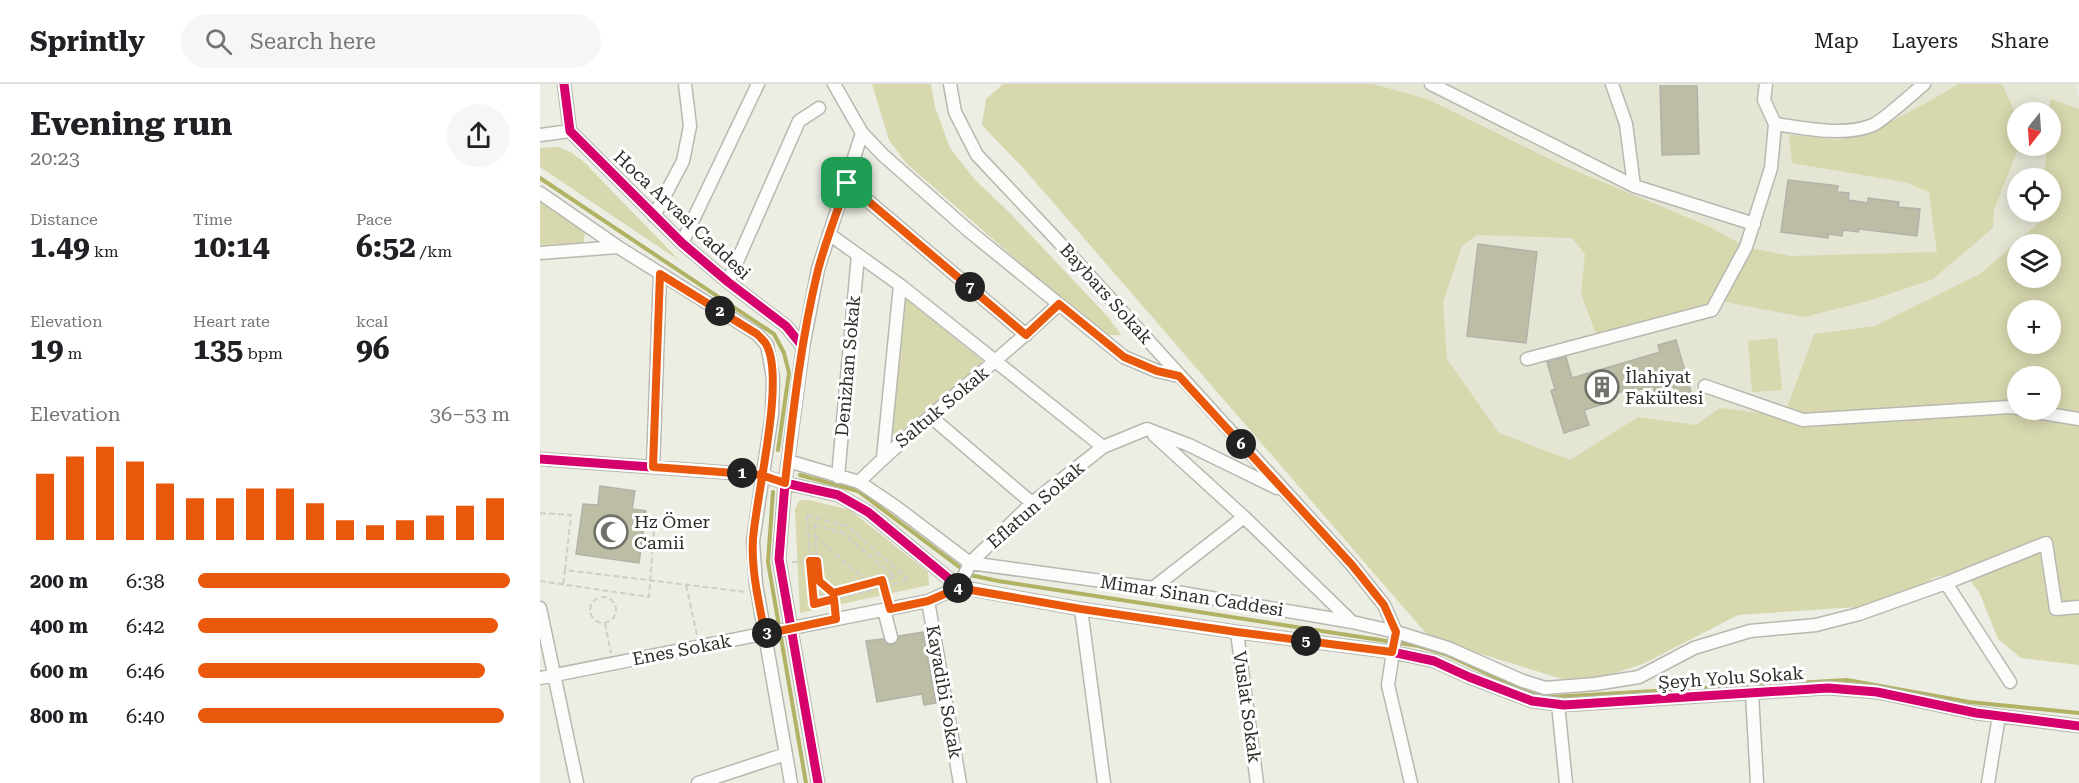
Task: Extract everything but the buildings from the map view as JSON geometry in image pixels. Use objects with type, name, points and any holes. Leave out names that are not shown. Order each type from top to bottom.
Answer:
[{"type":"street","points":[[540,135],[570,131],[564,84]]},
{"type":"street","points":[[654,216],[683,161],[690,126],[685,84]]},
{"type":"street","points":[[682,243],[758,84]]},
{"type":"street","points":[[834,84],[862,133],[883,155],[969,231],[1124,357],[1157,371],[1179,376]]},
{"type":"street","name":"Baybars Sokak","points":[[950,84],[955,112],[977,155],[1058,240],[1352,565],[1384,605],[1396,632]]},
{"type":"street","points":[[1431,84],[1634,186],[1754,224]]},
{"type":"street","points":[[1612,84],[1626,124],[1634,186]]},
{"type":"street","points":[[1527,359],[1712,310],[1746,247],[1771,168],[1775,124],[1764,100],[1766,84]]},
{"type":"street","points":[[1775,124],[1819,130],[1851,129],[1873,124],[1924,84]]},
{"type":"street","points":[[728,282],[799,121],[819,108]]},
{"type":"street","name":"Hoca Arvasi Caddesi","points":[[570,131],[682,243],[786,326],[802,347]]},
{"type":"street","points":[[818,783],[780,562],[785,483],[802,347],[818,269],[862,133]]},
{"type":"street","points":[[847,183],[1026,335]]},
{"type":"street","points":[[540,193],[618,247],[757,334],[767,345],[773,378],[772,414],[761,475],[753,541],[758,593],[791,783]]},
{"type":"street","points":[[829,234],[900,285],[1103,447]]},
{"type":"street","points":[[540,253],[618,247]]},
{"type":"street","name":"Denizhan Sokak","points":[[838,477],[858,255]]},
{"type":"street","points":[[653,467],[660,274]]},
{"type":"street","points":[[883,458],[900,285]]},
{"type":"street","name":"Saltuk Sokak","points":[[860,482],[883,458],[997,361],[1059,304]]},
{"type":"street","points":[[1705,386],[1803,420],[2007,407]]},
{"type":"street","points":[[2061,416],[2079,419]]},
{"type":"street","points":[[931,417],[1032,503]]},
{"type":"street","points":[[1147,429],[1189,445],[1284,491]]},
{"type":"street","points":[[1147,429],[1244,517],[1352,622]]},
{"type":"street","name":"Eflatun Sokak","points":[[970,564],[1032,503],[1103,447],[1147,429]]},
{"type":"street","points":[[540,459],[761,475],[838,495],[868,512],[959,588],[970,564],[896,507],[860,482],[788,461]]},
{"type":"street","points":[[1152,588],[1244,517]]},
{"type":"street","name":"Mimar Sinan Caddesi","points":[[970,564],[1152,588],[1352,622],[1396,632],[1448,648],[1523,681],[1545,688],[1595,684],[1639,677],[1694,648],[1728,638],[1750,632],[1816,625],[1848,617],[1946,583],[2046,543],[2055,609],[2079,607]]},
{"type":"street","points":[[1946,583],[2010,682]]},
{"type":"street","name":"Mimar Sinan Caddesi","points":[[959,588],[1081,609],[1392,652]]},
{"type":"street","name":"Enes Sokak","points":[[540,678],[928,601],[959,588]]},
{"type":"street","name":"Kayadibi Sokak","points":[[928,601],[960,783]]},
{"type":"street","points":[[540,608],[577,783]]},
{"type":"street","points":[[887,609],[891,637]]},
{"type":"street","points":[[1081,609],[1104,783]]},
{"type":"street","name":"Vuslat Sokak","points":[[1237,632],[1257,783]]},
{"type":"street","points":[[1396,632],[1388,685],[1411,783]]},
{"type":"street","name":"Şeyh Yolu Sokak","points":[[1392,652],[1434,661],[1532,701],[1558,704],[1828,688],[1877,692],[1999,716],[2079,726]]},
{"type":"street","points":[[1752,693],[1757,783]]},
{"type":"street","points":[[1558,704],[1566,783]]},
{"type":"street","points":[[1988,783],[1999,716]]},
{"type":"street","points":[[698,783],[786,754]]},
{"type":"path","points":[[540,513],[571,515],[563,584]]},
{"type":"path","points":[[807,515],[847,526],[909,580],[884,586],[814,604],[807,515]]},
{"type":"path","points":[[814,525],[843,533],[895,577],[820,596],[817,561],[814,525]]},
{"type":"path","points":[[540,581],[649,597],[654,529]]},
{"type":"path","points":[[815,536],[869,583]]},
{"type":"path","points":[[780,562],[817,561]]},
{"type":"path","points":[[565,570],[758,593]]},
{"type":"path","points":[[882,580],[887,609]]},
{"type":"path","points":[[819,581],[833,593],[836,619]]},
{"type":"path","points":[[686,585],[700,647]]},
{"type":"path","points":[[603,590],[603,596]]},
{"type":"path","points":[[603,596],[612,599],[616,607],[613,619],[605,623],[593,618],[590,610],[592,602],[603,596]]},
{"type":"path","points":[[605,623],[614,664]]},
{"type":"shaded area","points":[[1370,84],[2076,84],[2079,101],[2079,169],[2061,175],[2061,168],[2007,168],[2007,222],[2039,222],[2029,234],[2007,234],[2007,258],[1680,512],[1412,479]]},
{"type":"green space","points":[[872,84],[931,84],[935,107],[950,148],[976,181],[1009,212],[1109,318],[1121,335],[1108,335],[1034,275],[906,163],[889,140]]},
{"type":"green space","points":[[1003,84],[1373,84],[1427,99],[1564,166],[1708,226],[1746,247],[1790,256],[1937,252],[1929,192],[1904,182],[1792,163],[1789,135],[1840,140],[1887,124],[1958,84],[2002,84],[2010,102],[2007,102],[2007,156],[2015,156],[2010,168],[2007,168],[2007,177],[1994,210],[1993,228],[1933,279],[1872,300],[1804,317],[1725,302],[1596,334],[1581,294],[1585,254],[1572,238],[1477,235],[1462,246],[1443,302],[1447,359],[1499,433],[1570,460],[1638,417],[1696,425],[1720,408],[1784,416],[1814,334],[1875,326],[1980,274],[2007,251],[2007,288],[2061,288],[2061,234],[2026,234],[2040,222],[2061,222],[2061,168],[2045,168],[2046,156],[2061,156],[2061,103],[2079,109],[2079,665],[2021,658],[1998,639],[1980,594],[1963,570],[1933,578],[1903,604],[1738,615],[1643,664],[1606,676],[1562,679],[1430,638],[1025,170],[982,125],[986,99]]},
{"type":"green space","points":[[559,147],[583,161],[680,261],[540,167],[540,148]]},
{"type":"green space","points":[[540,202],[586,230],[583,243],[540,245]]},
{"type":"green space","points":[[906,299],[984,362],[902,435],[894,436],[892,433]]},
{"type":"green space","points":[[1777,338],[1782,390],[1752,392],[1748,341]]},
{"type":"green space","points":[[800,500],[850,510],[928,572],[929,585],[800,613],[795,509]]},
{"type":"waterway","points":[[540,178],[774,334],[784,353],[789,373],[778,450]]},
{"type":"waterway","points":[[800,475],[858,491],[970,575],[1419,646],[1445,654],[1525,691],[1552,697],[1847,680],[1969,702],[2079,713]]},
{"type":"waterway","points":[[773,492],[768,562],[806,783]]},
{"type":"cycle path","points":[[564,84],[570,131],[682,243],[786,326],[803,347],[785,483],[779,559],[818,783]]},
{"type":"cycle path","points":[[540,459],[761,475],[838,495],[868,512],[959,587],[1081,609],[1392,652],[1434,661],[1532,701],[1564,705],[1828,688],[1877,692],[1976,713],[2079,726]]},
{"type":"place","name":"İlahiyat Fakültesi","points":[[1602,387]]},
{"type":"place","name":"Hz Ömer Camii","points":[[611,532]]},
{"type":"route","points":[[847,183],[818,269],[802,347],[785,483],[761,475],[653,467],[660,274],[757,334],[767,345],[773,378],[772,414],[761,475],[753,541],[756,584],[765,634],[836,619],[834,599],[814,604],[810,561],[817,561],[819,581],[833,593],[882,580],[890,609],[928,601],[959,588],[1081,609],[1392,652],[1396,632],[1384,605],[1352,565],[1179,376],[1157,371],[1124,357],[1059,304],[1026,335],[847,183]]}]
